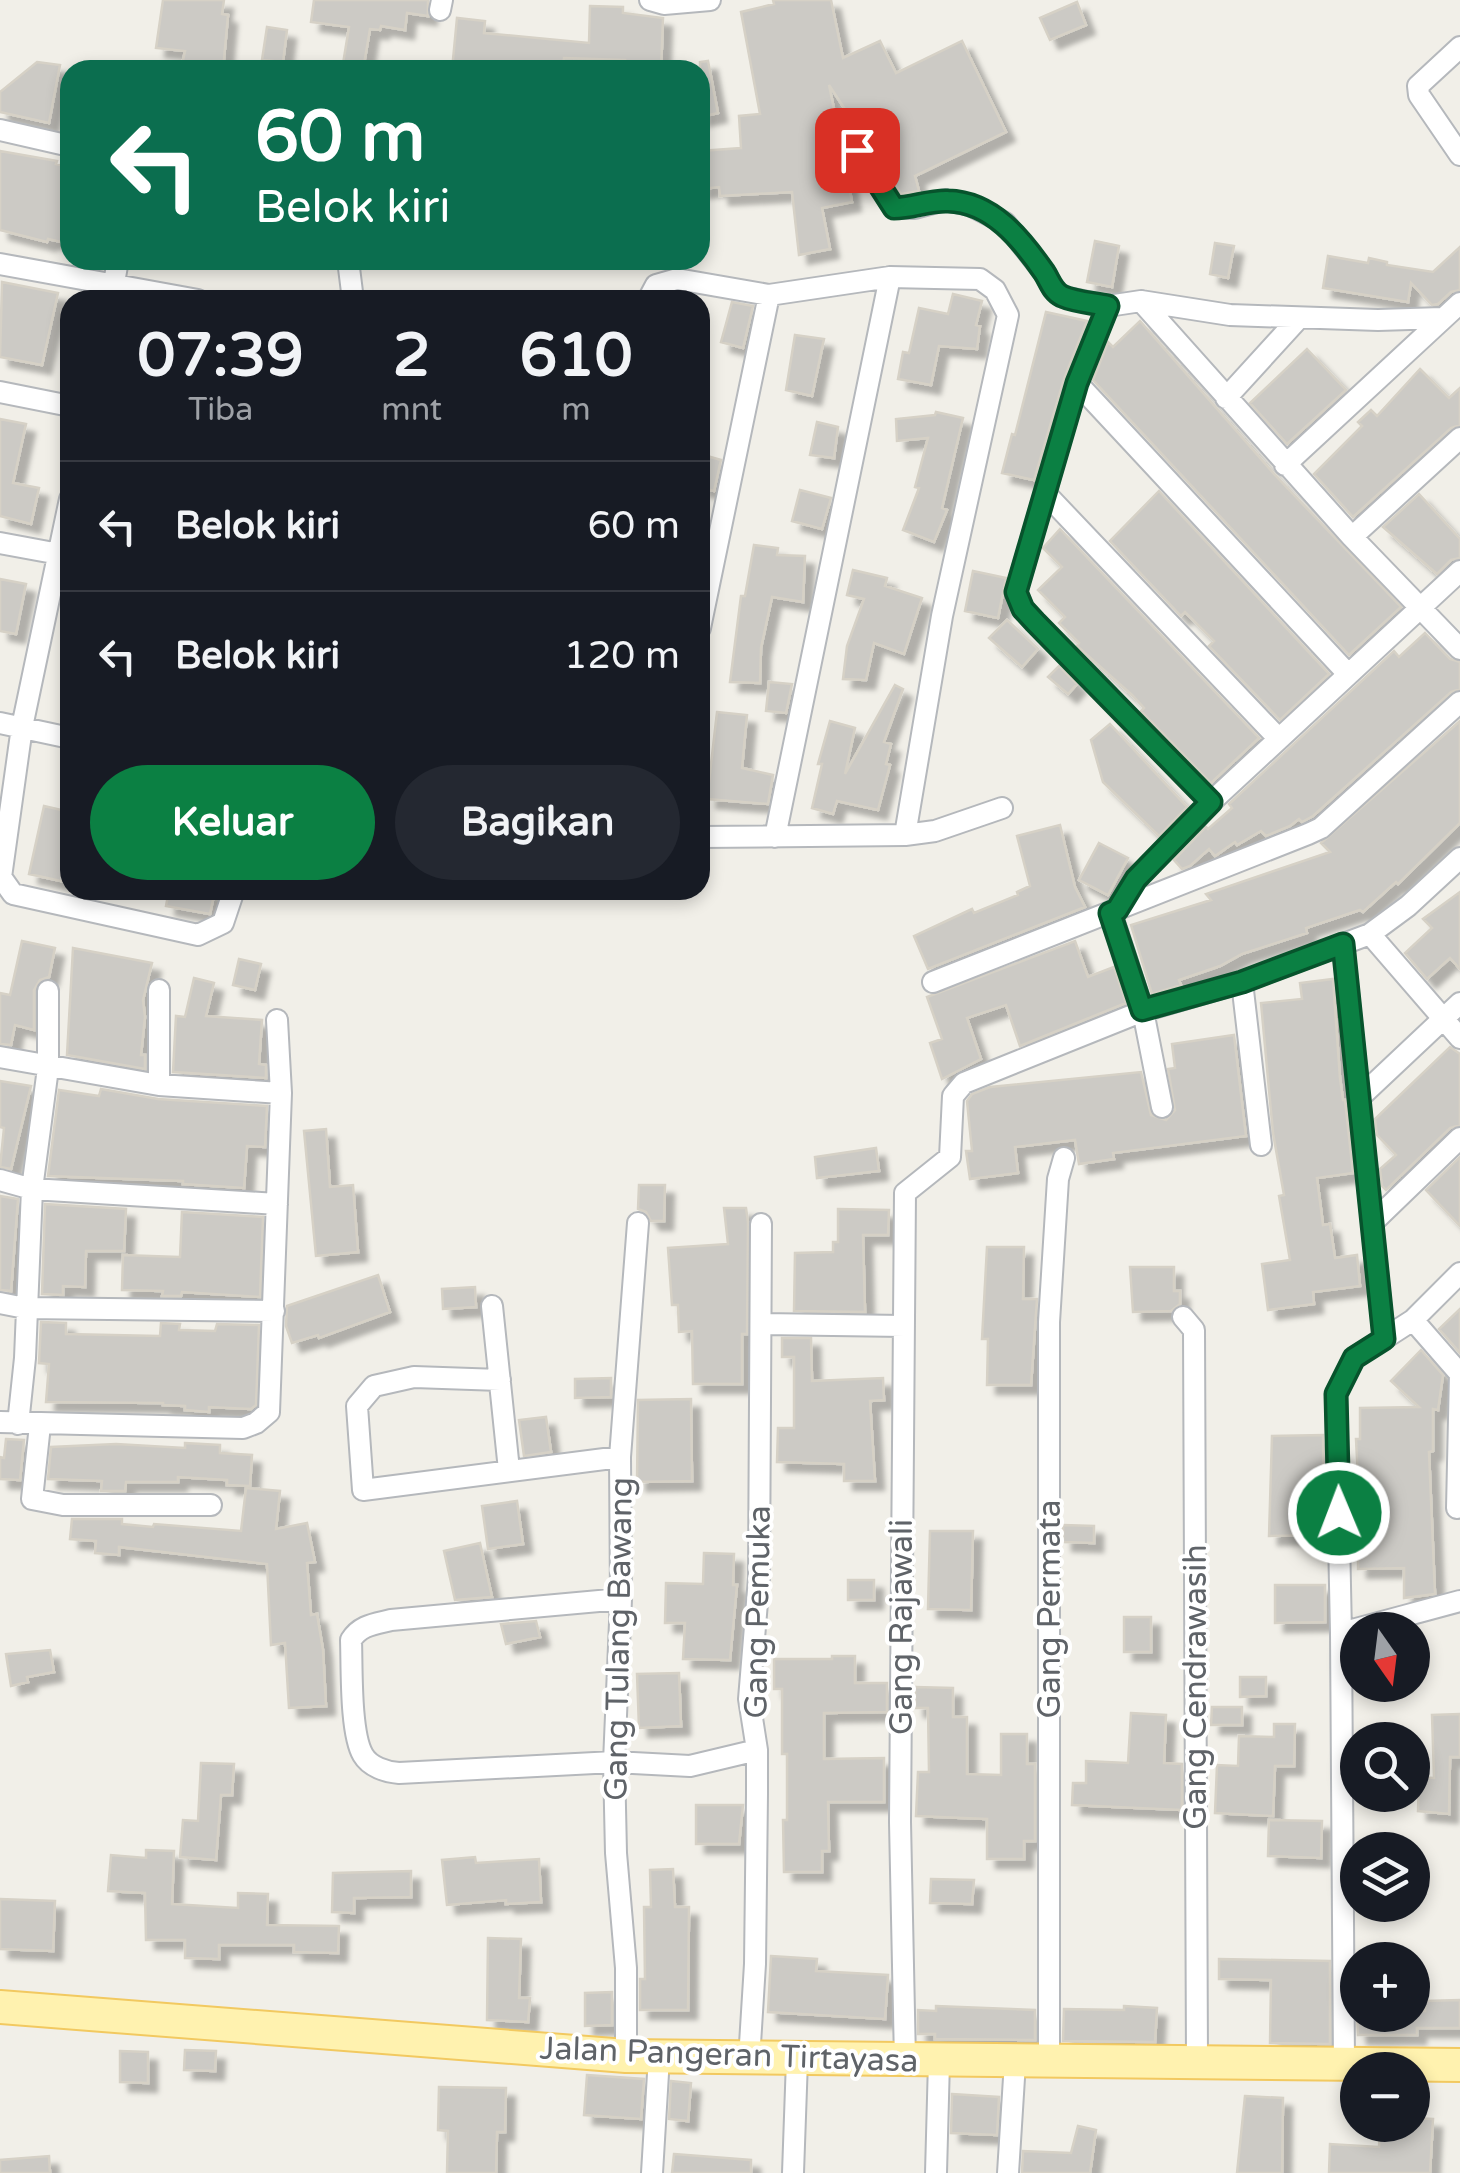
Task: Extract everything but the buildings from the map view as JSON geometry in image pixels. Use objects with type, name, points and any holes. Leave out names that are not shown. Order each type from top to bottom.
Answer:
[{"type":"main road","name":"Jalan Pangeran Tirtayasa","points":[[0,2007],[626,2056],[1340,2064]]},
{"type":"main road","name":"Jalan Pangeran Tirtayasa","points":[[1430,2065],[1460,2065]]},
{"type":"street","points":[[650,0],[664,4],[710,0]]},
{"type":"street","points":[[1460,47],[1418,86],[1419,96],[1460,155]]},
{"type":"street","points":[[838,122],[894,208],[915,208],[945,200],[970,205],[1005,222],[1046,275],[1052,289],[1063,297],[1108,306],[1140,301],[1230,314],[1299,318],[1442,318]]},
{"type":"street","points":[[0,130],[60,144]]},
{"type":"street","points":[[0,264],[105,290]]},
{"type":"street","points":[[775,837],[890,277]]},
{"type":"street","points":[[653,290],[656,285],[678,279],[768,295],[890,277],[980,278],[995,290],[1008,316],[942,616],[905,835]]},
{"type":"street","points":[[710,579],[768,295]]},
{"type":"street","points":[[1140,301],[1285,465],[1460,649]]},
{"type":"street","points":[[1285,465],[1460,303]]},
{"type":"street","points":[[1108,306],[1077,383],[1016,592],[1023,609],[1211,802]]},
{"type":"street","points":[[1226,398],[1299,318]]},
{"type":"street","points":[[1077,383],[1348,674]]},
{"type":"street","points":[[0,392],[60,404]]},
{"type":"street","points":[[1352,537],[1460,438]]},
{"type":"street","points":[[1046,494],[1279,739]]},
{"type":"street","points":[[0,542],[60,554]]},
{"type":"street","points":[[1114,911],[1136,879],[1211,802],[1460,572]]},
{"type":"street","points":[[60,575],[22,727],[1,878],[13,894],[198,934],[222,923],[230,900]]},
{"type":"street","points":[[933,982],[1320,828],[1460,702]]},
{"type":"street","points":[[0,723],[60,736]]},
{"type":"street","points":[[710,837],[905,835],[936,831],[1002,808]]},
{"type":"street","points":[[1142,1010],[1242,982],[1370,934],[1408,906],[1460,858]]},
{"type":"street","points":[[1114,911],[1142,1010],[1162,1106]]},
{"type":"street","points":[[1370,934],[1460,1038]]},
{"type":"street","points":[[1343,944],[1384,1339]]},
{"type":"street","points":[[1242,982],[1261,1145]]},
{"type":"street","points":[[158,1085],[159,990]]},
{"type":"street","points":[[48,991],[48,1068],[32,1189],[25,1358],[9,1423],[243,1428],[256,1424],[269,1412],[281,1093],[277,1020]]},
{"type":"street","points":[[1359,1098],[1460,1004]]},
{"type":"street","name":"Gang Rajawali","points":[[905,2061],[900,1822],[904,1193],[950,1157],[954,1096],[964,1083],[1142,1010]]},
{"type":"street","points":[[0,1057],[158,1085],[281,1093]]},
{"type":"street","points":[[1372,1222],[1460,1138]]},
{"type":"street","name":"Gang Permata","points":[[1048,2062],[1048,1322],[1058,1178],[1064,1158]]},
{"type":"street","points":[[0,1180],[32,1189],[277,1204]]},
{"type":"street","name":"Gang Tulang Bawang","points":[[626,2056],[626,1968],[616,1853],[614,1762],[621,1599],[620,1456],[638,1223]]},
{"type":"street","name":"Gang Pemuka","points":[[749,2060],[756,1964],[757,1750],[748,1699],[759,1578],[761,1224]]},
{"type":"street","points":[[1341,1612],[1336,1394],[1354,1358],[1414,1320],[1460,1274]]},
{"type":"street","points":[[0,1303],[25,1308],[274,1311]]},
{"type":"street","points":[[492,1306],[510,1470]]},
{"type":"street","name":"Gang Cendrawasih","points":[[1183,1317],[1194,1330],[1197,2063]]},
{"type":"street","points":[[1414,1320],[1460,1374],[1457,1508]]},
{"type":"street","points":[[762,1324],[904,1326]]},
{"type":"street","points":[[500,1380],[414,1377],[374,1386],[358,1406],[363,1490],[620,1456]]},
{"type":"street","points":[[40,1425],[32,1499],[63,1505],[211,1505]]},
{"type":"street","points":[[621,1599],[391,1620],[356,1632],[351,1640],[355,1720],[363,1755],[384,1771],[398,1773],[614,1762],[690,1766],[757,1750]]},
{"type":"street","points":[[1419,1612],[1460,1601]]},
{"type":"street","points":[[1341,1702],[1344,2052]]},
{"type":"street","points":[[652,2173],[659,2057]]},
{"type":"street","points":[[793,2173],[797,2060]]},
{"type":"street","points":[[936,2173],[939,2061]]},
{"type":"street","points":[[1008,2173],[1015,2062]]},
{"type":"route","points":[[857,150],[894,208],[915,208],[945,200],[970,205],[1005,222],[1046,275],[1052,289],[1063,297],[1108,306],[1077,383],[1016,592],[1023,609],[1035,622],[1211,802],[1136,879],[1117,910],[1110,913],[1142,1010],[1242,982],[1343,944],[1384,1339],[1354,1358],[1336,1394],[1339,1513]]}]
